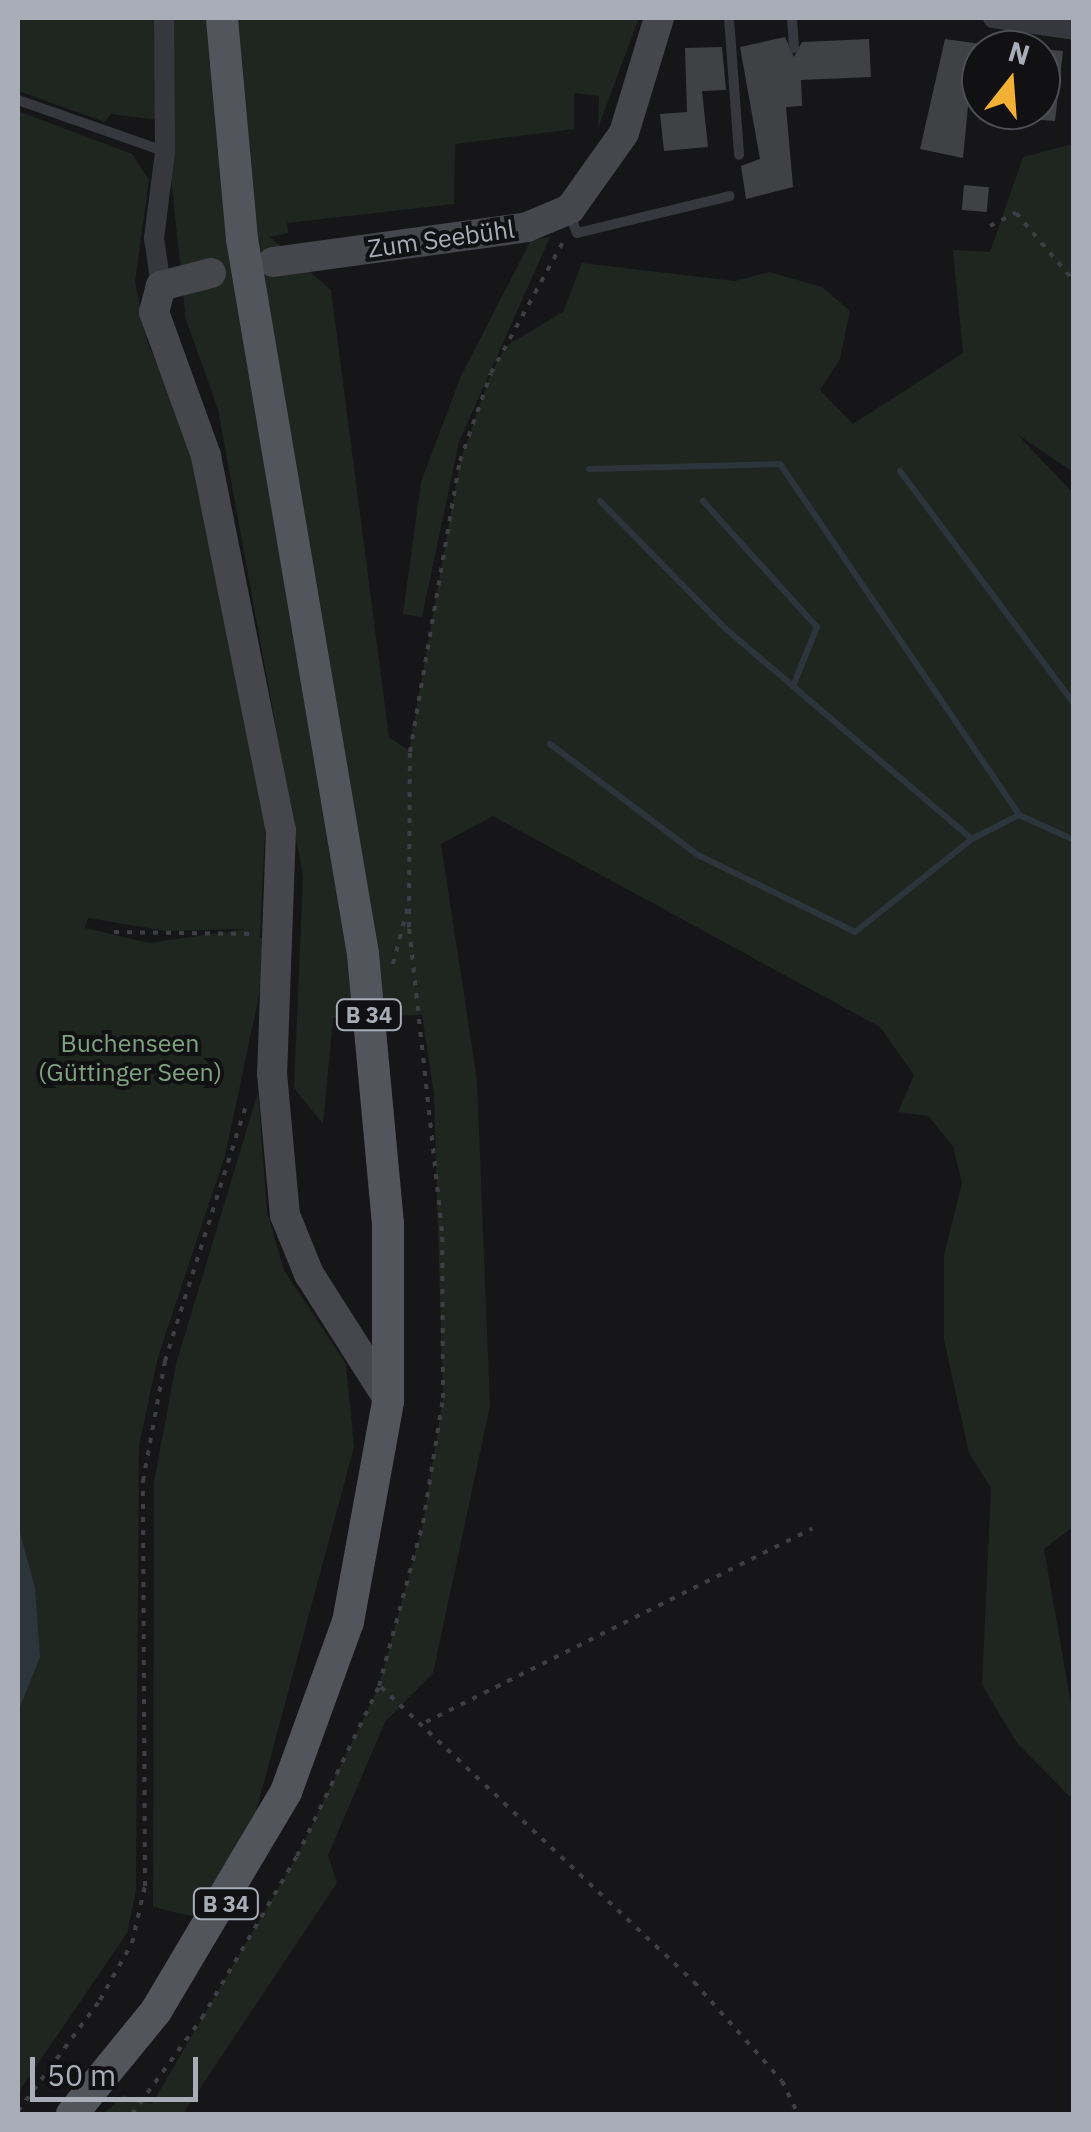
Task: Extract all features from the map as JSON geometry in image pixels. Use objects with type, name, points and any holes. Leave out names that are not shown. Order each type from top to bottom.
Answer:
[{"type":"main road","name":"B 34","points":[[72,2114],[156,2011],[286,1792],[348,1622],[388,1401],[388,1224],[362,954],[242,238],[222,18]]},
{"type":"main road","points":[[570,209],[619,144],[659,18]]},
{"type":"main road","name":"Zum Seebühl","points":[[273,262],[527,228],[570,209]]},
{"type":"main road","points":[[211,273],[161,286],[154,312],[206,456],[271,770],[282,933],[272,1032],[285,1215],[309,1274],[388,1401]]},
{"type":"street","points":[[161,286],[154,238],[165,152],[164,18]]},
{"type":"street","points":[[993,18],[1074,30]]},
{"type":"lane","points":[[729,18],[739,155]]},
{"type":"lane","points":[[792,18],[794,48]]},
{"type":"lane","points":[[18,100],[165,152]]},
{"type":"lane","points":[[570,209],[577,233],[730,196]]},
{"type":"path","points":[[990,226],[1016,213],[1074,281]]},
{"type":"path","points":[[114,932],[282,933]]},
{"type":"path","points":[[18,2111],[100,2000],[132,1943],[146,1886],[143,1481],[165,1361],[251,1085]]},
{"type":"path","points":[[426,1722],[812,1529]]},
{"type":"path","points":[[380,1686],[426,1722],[694,1982],[782,2081],[798,2114]]},
{"type":"green space","points":[[18,18],[639,18],[598,128],[599,96],[574,93],[574,129],[455,144],[454,204],[287,223],[288,233],[270,237],[331,290],[389,737],[409,751],[460,461],[491,373],[506,346],[563,312],[582,263],[735,281],[769,272],[822,287],[850,311],[840,359],[820,390],[853,424],[963,353],[953,250],[990,252],[1023,157],[1073,144],[1073,472],[1017,434],[1074,494],[1074,1526],[1044,1549],[1073,1716],[1073,1800],[1017,1743],[982,1685],[991,1488],[969,1453],[944,1340],[944,1255],[962,1183],[953,1146],[928,1116],[898,1112],[914,1075],[880,1027],[493,816],[441,844],[477,1080],[490,1406],[433,1673],[385,1722],[328,1855],[337,1883],[183,2114],[104,2114],[123,2095],[152,2104],[297,1856],[379,1686],[423,1523],[443,1398],[434,1094],[422,1015],[333,1018],[323,1124],[294,1088],[303,876],[218,409],[186,320],[165,121],[111,114],[105,122],[18,91]]},
{"type":"green space","name":"Buchenseen (Güttinger Seen)","points":[[18,111],[132,154],[149,180],[135,282],[148,344],[190,437],[266,810],[260,938],[271,939],[225,1156],[158,1357],[139,1445],[136,1891],[127,1933],[18,2093]],"holes":[[[88,918],[166,931],[246,929],[149,943],[85,928]]]},
{"type":"green space","points":[[550,237],[459,442],[422,617],[403,614],[421,482],[461,376],[531,240]]},
{"type":"green space","points":[[258,1092],[267,1212],[284,1270],[346,1364],[354,1447],[254,1819],[192,1916],[153,1907],[154,1483],[176,1364]]},
{"type":"shaded area","points":[[18,1526],[35,1587],[40,1657],[18,1712]]},
{"type":"building","points":[[785,37],[794,57],[802,42],[869,39],[871,77],[801,80],[802,106],[786,107],[793,187],[746,199],[741,166],[760,159],[740,47]]},
{"type":"building","points":[[945,39],[961,41],[961,130],[966,130],[963,158],[920,149]]},
{"type":"building","points":[[722,47],[726,90],[702,91],[708,147],[664,151],[660,114],[687,112],[685,48]]},
{"type":"building","points":[[964,185],[989,187],[987,212],[962,210]]},
{"type":"waterway","points":[[589,469],[780,464],[1019,815]]},
{"type":"waterway","points":[[900,471],[1074,704]]},
{"type":"waterway","points":[[600,501],[726,629],[972,839]]},
{"type":"waterway","points":[[703,501],[817,627],[793,686]]},
{"type":"waterway","points":[[550,744],[698,855],[855,932],[972,839],[1019,815],[1074,840]]}]
